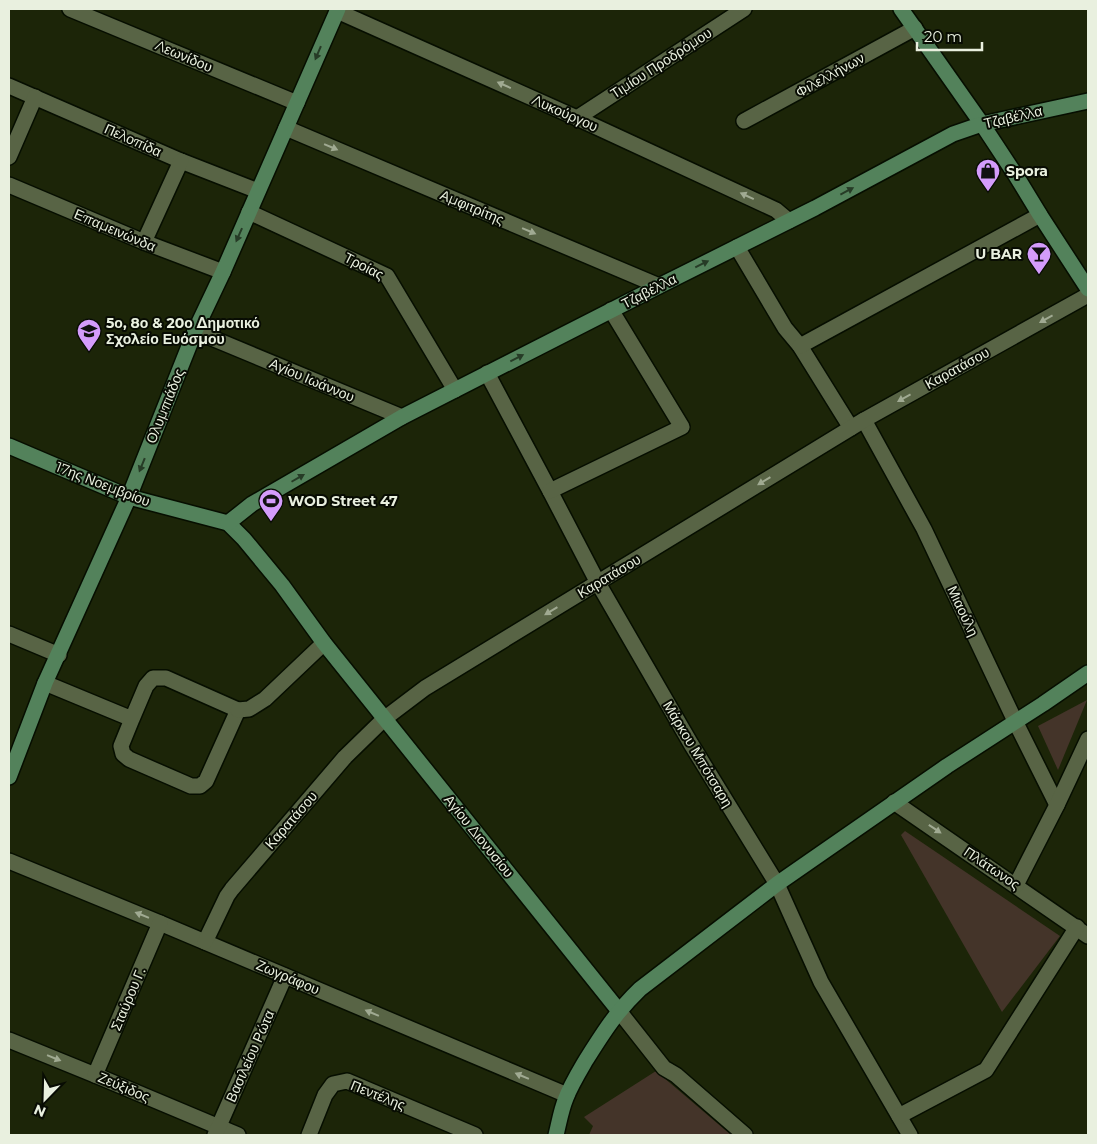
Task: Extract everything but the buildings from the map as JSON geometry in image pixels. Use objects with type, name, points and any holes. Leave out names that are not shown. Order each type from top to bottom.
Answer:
[{"type":"street","name":"Λεωνίδου","points":[[70,9],[297,103]]},
{"type":"street","name":"Τιμίου Προδρόμου","points":[[578,118],[744,9]]},
{"type":"street","points":[[901,9],[982,124],[1088,289]]},
{"type":"street","name":"Ολυμπιάδος","points":[[9,777],[45,683],[129,497],[195,331],[223,272],[337,10]]},
{"type":"street","name":"Λυκούργου","points":[[337,10],[578,118],[776,210],[789,221]]},
{"type":"street","name":"Φιλελλήνων","points":[[744,122],[915,28]]},
{"type":"street","name":"Πελοπίδα","points":[[9,86],[258,191]]},
{"type":"street","points":[[9,157],[35,97]]},
{"type":"street","name":"Τζαβέλλα","points":[[228,523],[252,504],[402,417],[815,208],[954,134],[982,124],[1088,101]]},
{"type":"street","name":"Αμφιτρίτης","points":[[286,128],[659,286]]},
{"type":"street","points":[[144,242],[181,160]]},
{"type":"street","name":"Επαμεινώνδα","points":[[9,185],[144,242],[223,272]]},
{"type":"street","name":"Τροίας","points":[[249,212],[387,276],[455,390]]},
{"type":"street","points":[[800,346],[1040,215]]},
{"type":"street","points":[[738,247],[785,328],[800,346],[851,428]]},
{"type":"street","name":"Καρατάσου","points":[[205,942],[227,896],[345,757],[384,719],[425,688],[864,420],[1088,295]]},
{"type":"street","points":[[550,491],[682,426],[611,310]]},
{"type":"street","name":"Αγίου Ιωάννου","points":[[195,331],[402,417]]},
{"type":"street","name":"Μάρκου Μπότσαρη","points":[[487,373],[598,583],[691,744],[777,884],[821,982],[910,1135]]},
{"type":"street","name":"Μιαούλη","points":[[864,420],[924,529],[1057,805]]},
{"type":"street","name":"17ης Νοεμβρίου","points":[[9,446],[129,497],[228,523]]},
{"type":"street","name":"Αγίου Διονυσίου","points":[[228,523],[244,539],[282,585],[324,643],[384,719],[664,1068],[676,1075],[745,1135]]},
{"type":"street","points":[[9,634],[59,655]]},
{"type":"street","points":[[238,710],[206,781],[200,786],[191,786],[129,759],[123,754],[121,746],[146,686],[153,678],[166,678],[238,710],[249,709],[265,699],[324,643]]},
{"type":"street","points":[[556,1135],[566,1095],[600,1037],[618,1011],[650,980],[777,884],[947,766],[1088,673]]},
{"type":"street","points":[[45,683],[132,719]]},
{"type":"street","points":[[1016,885],[1088,739]]},
{"type":"street","name":"Πλάτωνος","points":[[894,802],[1082,931]]},
{"type":"street","name":"Ζωγράφου","points":[[9,861],[566,1095]]},
{"type":"street","name":"Σταύρου Γ.","points":[[95,1075],[160,923]]},
{"type":"street","points":[[899,1116],[986,1070],[1082,931]]},
{"type":"street","name":"Βασιλείου Ρώτα","points":[[216,1131],[285,976]]},
{"type":"street","name":"Ζεύξιδος","points":[[9,1040],[95,1075],[216,1131],[238,1135]]},
{"type":"street","name":"Πεντέλης","points":[[309,1135],[325,1095],[333,1084],[348,1081],[475,1135]]},
{"type":"shaded area","points":[[1087,700],[1058,770],[1038,726]]},
{"type":"shaded area","points":[[905,831],[1060,936],[1002,1012],[901,835]]},
{"type":"shaded area","points":[[656,1071],[731,1135],[589,1135],[593,1126],[584,1117]]},
{"type":"place","name":"Spora","points":[[988,192]]},
{"type":"place","name":"U BAR","points":[[1039,275]]},
{"type":"place","name":"5ο, 8ο & 20ο Δημοτικό Σχολείο Ευόσμου","points":[[89,352]]},
{"type":"place","name":"WOD Street 47","points":[[271,522]]}]
